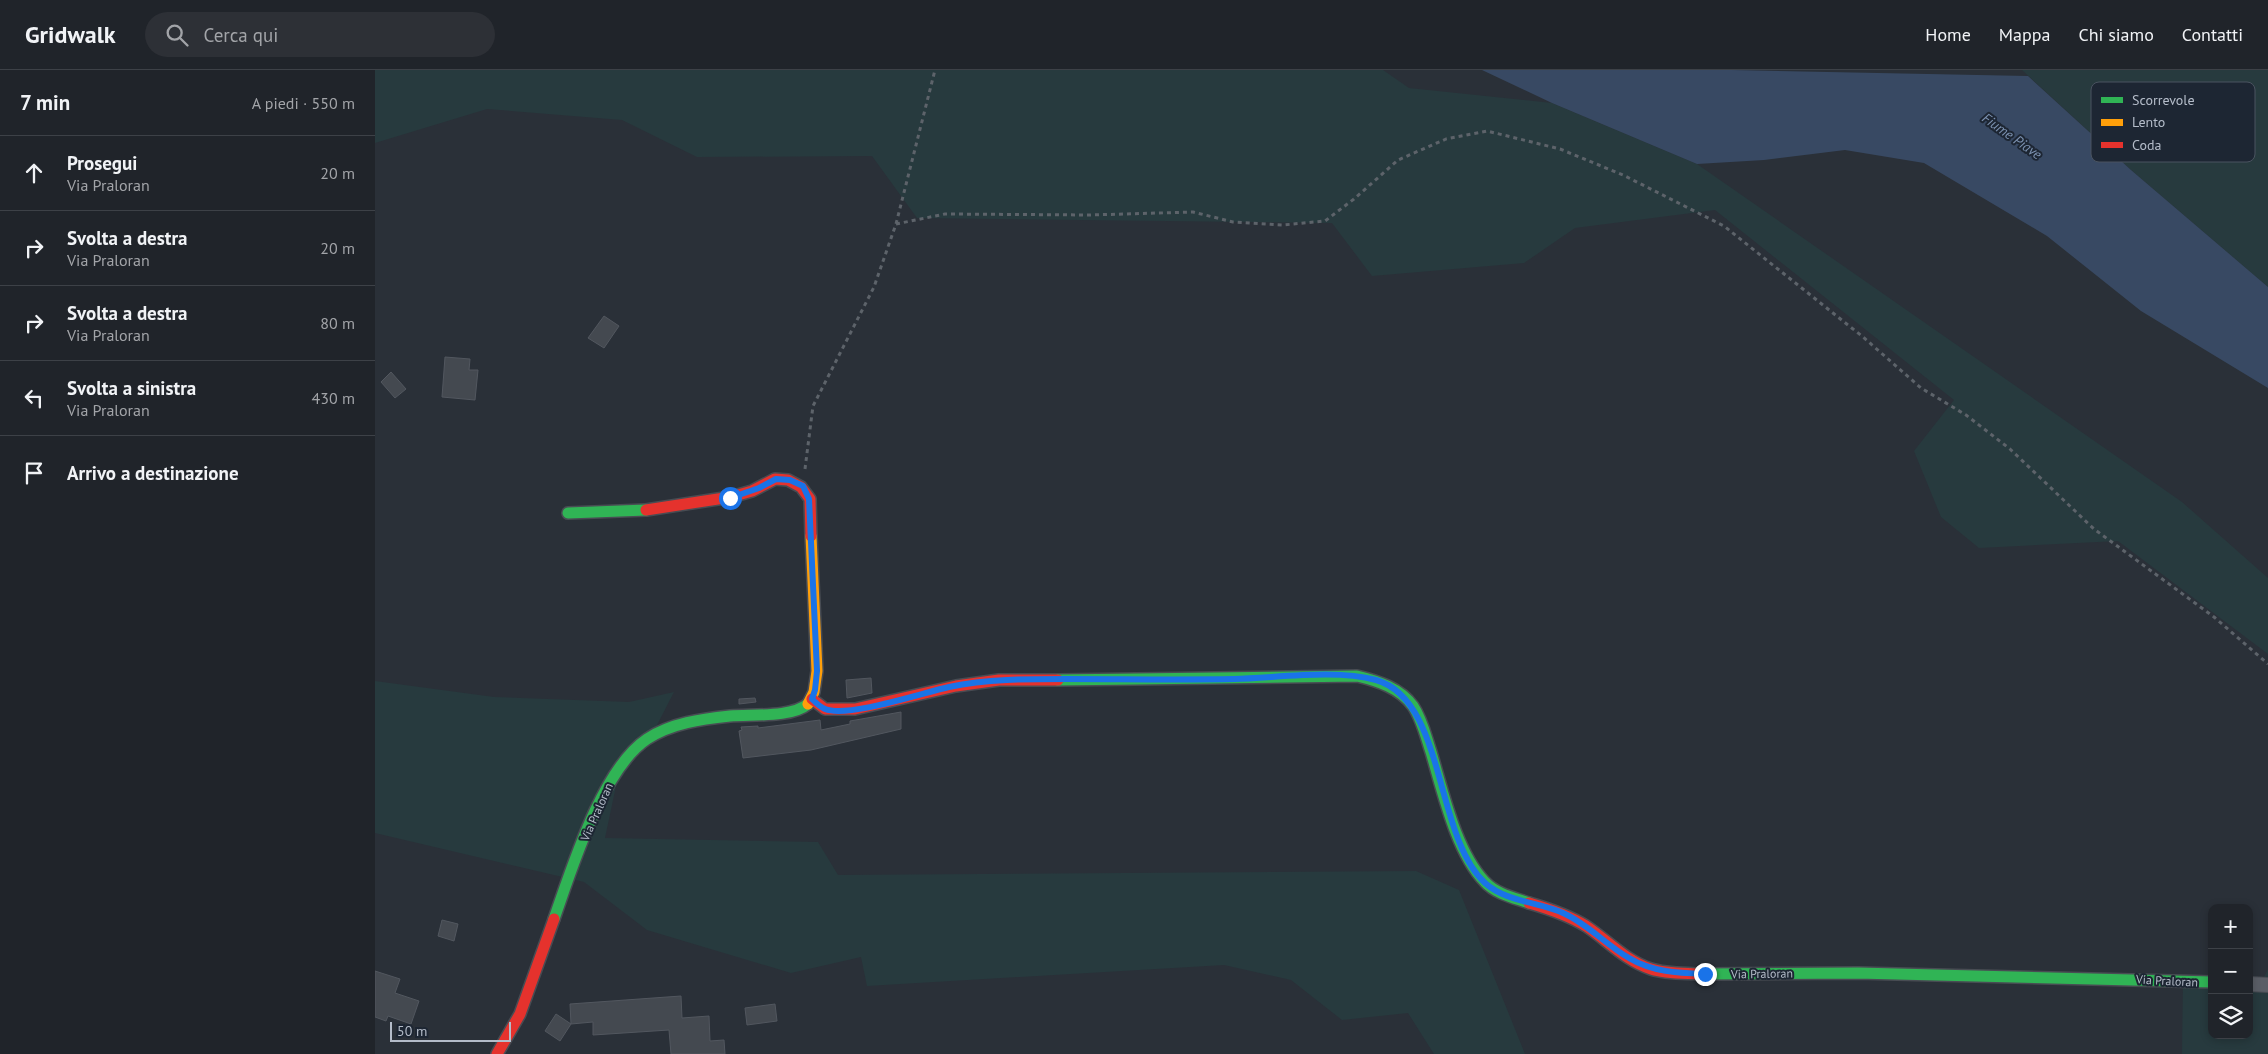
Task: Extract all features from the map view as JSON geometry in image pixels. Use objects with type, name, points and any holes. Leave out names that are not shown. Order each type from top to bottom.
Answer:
[{"type":"street","points":[[568,513],[594,513],[685,506],[730,498],[759,488],[776,479],[790,480],[803,486],[809,499],[810,509],[817,671],[812,699]]},
{"type":"street","name":"Via Praloran","points":[[497,1054],[510,1036],[523,1011],[569,876],[605,790],[635,748],[663,731],[690,721],[717,717],[789,712],[803,708],[812,699],[825,709],[855,709],[957,686],[999,680],[1235,679],[1357,676],[1379,681],[1400,693],[1413,706],[1423,729],[1449,813],[1465,852],[1485,883],[1504,895],[1564,913],[1587,926],[1630,959],[1651,969],[1674,973],[1705,974],[1868,973],[2208,982]]},
{"type":"street","points":[[2253,984],[2268,985]]},
{"type":"path","points":[[803,486],[813,406],[874,287],[896,224],[935,70]]},
{"type":"path","points":[[896,224],[945,214],[1090,215],[1193,212],[1233,222],[1283,225],[1325,221],[1354,199],[1398,160],[1446,139],[1487,131],[1560,150],[1623,175],[1723,226],[1863,338],[1921,388],[1966,415],[2010,450],[2094,529],[2214,617],[2268,664]]},
{"type":"green space","points":[[375,70],[1383,70],[1409,88],[1552,103],[1697,164],[2182,502],[2268,578],[2268,654],[2118,541],[1979,548],[1941,517],[1914,451],[1954,400],[1715,210],[1575,228],[1524,263],[1372,276],[1332,223],[917,218],[872,156],[697,157],[622,120],[487,109],[375,143]]},
{"type":"green space","points":[[2022,70],[2268,70],[2268,287],[2122,162],[2255,162],[2255,82],[2091,82],[2091,133]]},
{"type":"green space","points":[[375,681],[494,697],[629,702],[674,692],[655,729],[616,786],[605,838],[818,842],[838,875],[1416,871],[1459,890],[1525,1054],[1434,1054],[1408,1013],[1342,1020],[1291,980],[1224,965],[867,986],[861,957],[791,973],[647,930],[584,882],[375,833]]},
{"type":"green space","points":[[2268,969],[2268,1054],[2182,1054],[2183,980],[2208,980],[2208,1039],[2253,1039],[2253,981],[2262,981]]},
{"type":"water","name":"Fiume Piave","points":[[1482,70],[1732,70],[2028,76],[2091,133],[2091,162],[2122,162],[2268,287],[2268,388],[2141,311],[2047,236],[1924,163],[1845,150],[1764,160],[1697,164],[1552,103]]},
{"type":"building","points":[[604,316],[619,326],[604,348],[588,338]]},
{"type":"building","points":[[445,357],[470,359],[469,370],[478,370],[475,400],[442,397]]},
{"type":"building","points":[[391,372],[406,389],[395,398],[381,382]]},
{"type":"building","points":[[871,678],[872,693],[847,698],[846,680]]},
{"type":"building","points":[[755,698],[756,702],[739,704],[739,699]]},
{"type":"building","points":[[901,712],[901,729],[811,750],[743,758],[739,731],[742,730],[741,727],[758,726],[758,728],[820,720],[821,730],[850,724],[850,721]]},
{"type":"building","points":[[442,920],[458,924],[454,941],[438,936]]},
{"type":"building","points":[[375,971],[400,979],[395,993],[419,1001],[411,1024],[388,1016],[386,1021],[375,1017]]},
{"type":"building","points":[[681,996],[682,1018],[709,1016],[710,1041],[724,1040],[725,1054],[671,1054],[669,1030],[593,1035],[593,1022],[571,1024],[570,1004]]},
{"type":"building","points":[[775,1004],[777,1021],[747,1025],[745,1008]]},
{"type":"building","points":[[556,1014],[571,1024],[560,1041],[545,1031]]},
{"type":"traffic: fast","points":[[568,513],[646,510]]},
{"type":"traffic: fast","points":[[1058,680],[1357,676],[1388,686],[1402,694],[1413,706],[1419,717],[1458,838],[1475,869],[1485,882],[1495,890],[1529,903]]},
{"type":"traffic: fast","points":[[554,919],[590,821],[616,773],[631,753],[647,739],[676,725],[730,716],[792,712],[808,704]]},
{"type":"traffic: fast","points":[[1701,974],[1858,973],[2208,982]]},
{"type":"traffic: slow","points":[[808,704],[814,692],[817,671],[811,536]]},
{"type":"traffic: jam","points":[[646,510],[731,497],[752,491],[775,479],[788,480],[801,487],[810,499],[811,536]]},
{"type":"traffic: jam","points":[[812,699],[825,709],[855,709],[956,686],[999,680],[1058,680]]},
{"type":"traffic: jam","points":[[1529,903],[1579,922],[1625,956],[1651,969],[1663,972],[1701,974]]},
{"type":"traffic: jam","points":[[497,1054],[520,1014],[554,919]]},
{"type":"route","points":[[730,498],[759,488],[776,479],[790,480],[803,486],[809,499],[817,671],[812,699],[825,709],[855,709],[927,692],[999,680],[1235,679],[1357,676],[1379,681],[1400,693],[1413,706],[1423,729],[1449,813],[1465,852],[1485,883],[1504,895],[1564,913],[1587,926],[1630,959],[1651,969],[1674,973],[1705,974]]}]
